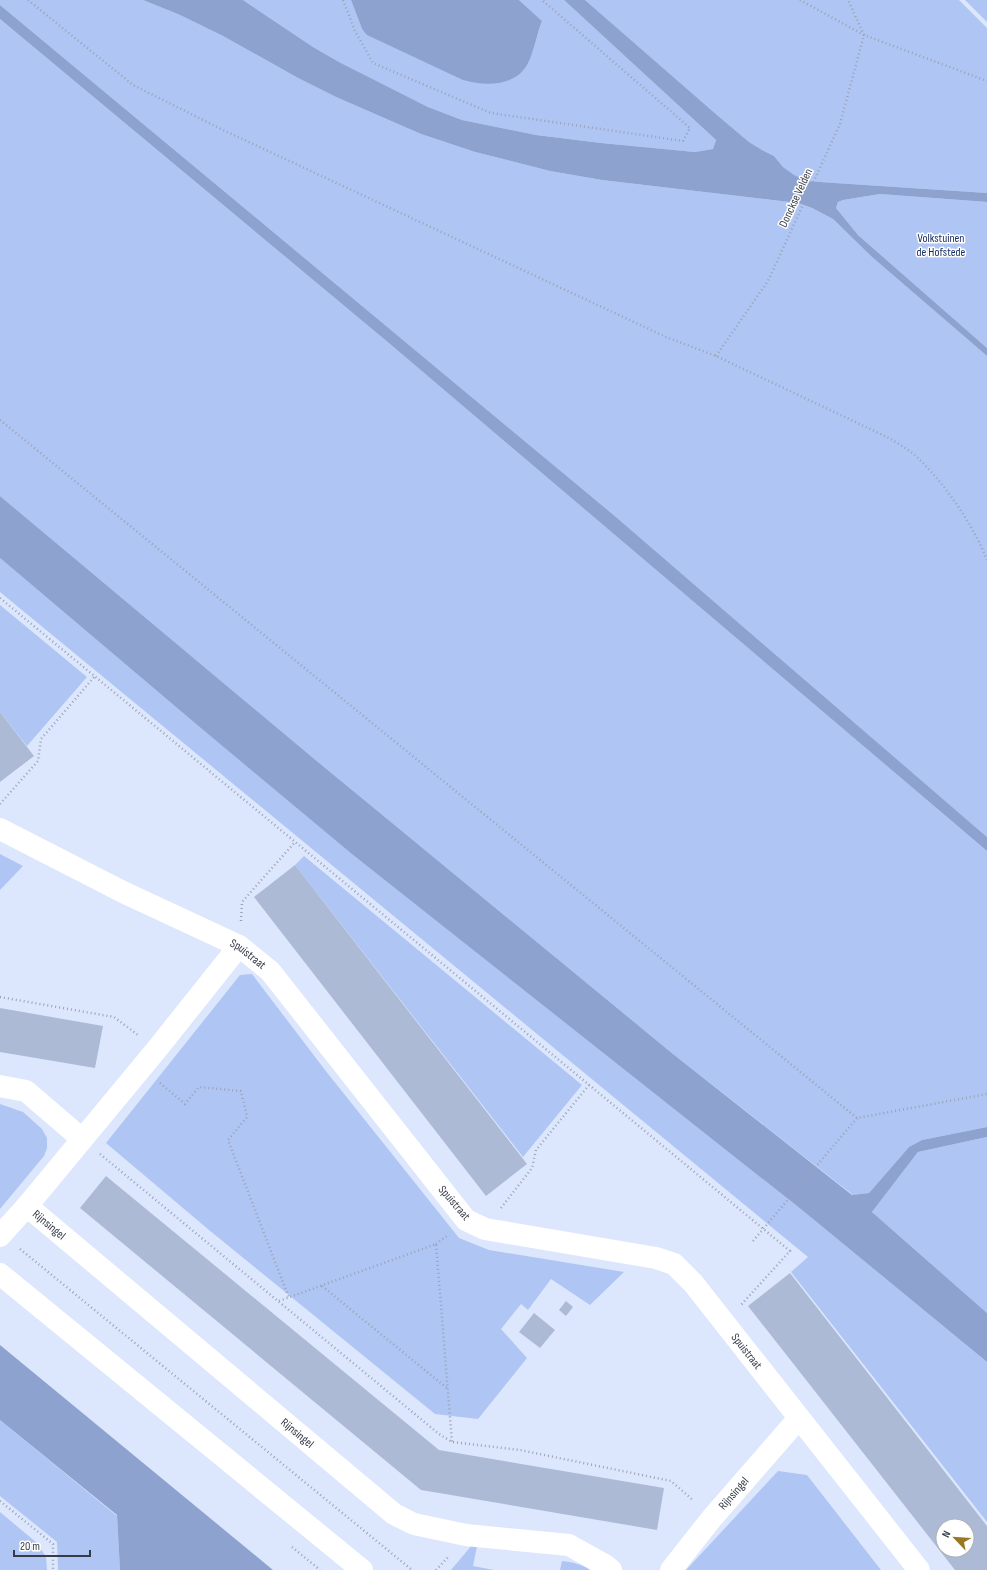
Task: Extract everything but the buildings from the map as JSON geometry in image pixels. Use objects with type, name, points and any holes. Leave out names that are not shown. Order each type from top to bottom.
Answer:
[{"type":"street","name":"Spuistraat","points":[[0,829],[123,892],[239,946],[270,971],[466,1220],[485,1229],[656,1258],[674,1264],[693,1283],[919,1570]]},
{"type":"street","name":"Rijnsingel","points":[[1,1235],[28,1206],[157,1049],[239,946]]},
{"type":"street","points":[[0,1086],[26,1091],[82,1139]]},
{"type":"street","name":"Rijnsingel","points":[[28,1206],[394,1514],[414,1524],[466,1535],[569,1545],[605,1565],[611,1570]]},
{"type":"street","points":[[0,1274],[362,1570]]},
{"type":"street","name":"Rijnsingel","points":[[671,1570],[712,1518],[799,1418]]},
{"type":"path","points":[[28,0],[133,85],[228,132],[666,337],[716,356],[889,438],[921,460],[945,489],[967,522],[987,560]]},
{"type":"path","points":[[343,0],[355,30],[373,62],[484,110],[492,113],[683,142],[690,128],[542,0]]},
{"type":"path","points":[[800,0],[864,35],[987,81]]},
{"type":"path","points":[[848,0],[864,35]]},
{"type":"path","name":"Donckse Velden","points":[[716,356],[768,281],[800,208],[840,124],[864,35]]},
{"type":"path","points":[[0,420],[857,1118]]},
{"type":"path","points":[[0,598],[790,1251],[724,1323]]},
{"type":"path","points":[[0,804],[38,761],[41,739],[95,676]]},
{"type":"path","points":[[239,946],[242,902],[295,842]]},
{"type":"path","points":[[0,997],[114,1017],[157,1049]]},
{"type":"path","points":[[141,1068],[185,1104],[199,1087],[241,1091],[247,1117],[228,1140],[288,1298]]},
{"type":"path","points":[[485,1229],[532,1168],[536,1150],[589,1085]]},
{"type":"path","points":[[753,1241],[857,1118],[987,1094]]},
{"type":"path","points":[[82,1139],[438,1434],[452,1442],[520,1450],[672,1481],[712,1518]]},
{"type":"path","points":[[1,1235],[412,1570]]},
{"type":"path","points":[[278,1301],[436,1244],[452,1442]]},
{"type":"path","points":[[321,1286],[448,1389]]},
{"type":"path","points":[[0,1501],[53,1544],[53,1570]]},
{"type":"green space","points":[[0,0],[143,0],[180,15],[223,36],[298,78],[336,97],[421,134],[475,152],[550,171],[602,180],[798,203],[812,208],[833,219],[872,257],[987,356],[987,837],[616,517],[0,5]]},
{"type":"green space","points":[[243,0],[351,0],[362,29],[510,80],[523,69],[528,62],[542,21],[519,0],[564,0],[716,140],[713,149],[695,152],[536,135],[462,120],[428,107],[339,62],[313,47]]},
{"type":"green space","points":[[585,0],[959,0],[987,28],[987,193],[807,181],[793,175],[783,167],[774,156],[749,142]]},
{"type":"green space","points":[[965,0],[987,0],[987,22]]},
{"type":"green space","points":[[0,19],[390,344],[987,851],[987,1127],[922,1140],[909,1147],[869,1193],[853,1195],[673,1054],[318,762],[0,496]]},
{"type":"green space","name":"Volkstuinen de Hofstede","points":[[880,194],[987,202],[987,348],[858,235],[836,208],[838,202],[843,200]]},
{"type":"green space","points":[[0,558],[183,713],[802,1210],[987,1362],[987,1522],[791,1272],[808,1257],[0,592]]},
{"type":"green space","points":[[0,605],[87,677],[27,746],[0,712]]},
{"type":"green space","points":[[0,854],[23,866],[0,890]]},
{"type":"green space","points":[[304,856],[582,1085],[523,1157],[295,865]]},
{"type":"green space","points":[[252,974],[325,1070],[459,1238],[489,1250],[624,1272],[590,1305],[551,1279],[528,1310],[521,1304],[501,1329],[527,1358],[478,1419],[435,1414],[209,1230],[106,1143],[240,975]]},
{"type":"green space","points":[[0,1104],[23,1112],[42,1129],[47,1138],[47,1148],[44,1156],[0,1209]]},
{"type":"green space","points":[[987,1137],[987,1313],[872,1212],[918,1152]]},
{"type":"green space","points":[[0,1420],[117,1516],[120,1570],[58,1570],[57,1542],[0,1496]]},
{"type":"green space","points":[[778,1471],[807,1475],[881,1570],[686,1570]]},
{"type":"green space","points":[[0,1512],[37,1543],[46,1557],[47,1570],[0,1570]]},
{"type":"green space","points":[[472,1545],[477,1546],[473,1566],[494,1570],[451,1570]]},
{"type":"green space","points":[[562,1561],[577,1564],[590,1570],[560,1570]]},
{"type":"shaded area","points":[[143,0],[243,0],[313,47],[339,62],[428,107],[462,120],[536,135],[601,143],[695,152],[713,149],[716,140],[564,0],[585,0],[749,142],[774,156],[783,167],[794,175],[807,181],[987,193],[987,202],[880,194],[843,200],[838,202],[836,208],[858,235],[987,348],[987,356],[872,257],[833,219],[812,208],[798,203],[602,180],[550,171],[475,152],[421,134],[336,97],[298,78],[223,36],[180,15]]},
{"type":"shaded area","points":[[351,0],[519,0],[542,21],[534,49],[527,65],[515,77],[507,81],[489,84],[463,80],[367,35],[362,29]]},
{"type":"shaded area","points":[[0,5],[616,517],[987,837],[987,851],[390,344],[0,19]]},
{"type":"shaded area","points":[[0,496],[318,762],[673,1054],[852,1195],[869,1193],[909,1147],[922,1140],[987,1127],[987,1137],[918,1152],[872,1212],[987,1313],[987,1362],[802,1210],[352,854],[0,558]]},
{"type":"shaded area","points":[[0,1345],[273,1570],[120,1570],[117,1515],[0,1420]]}]
